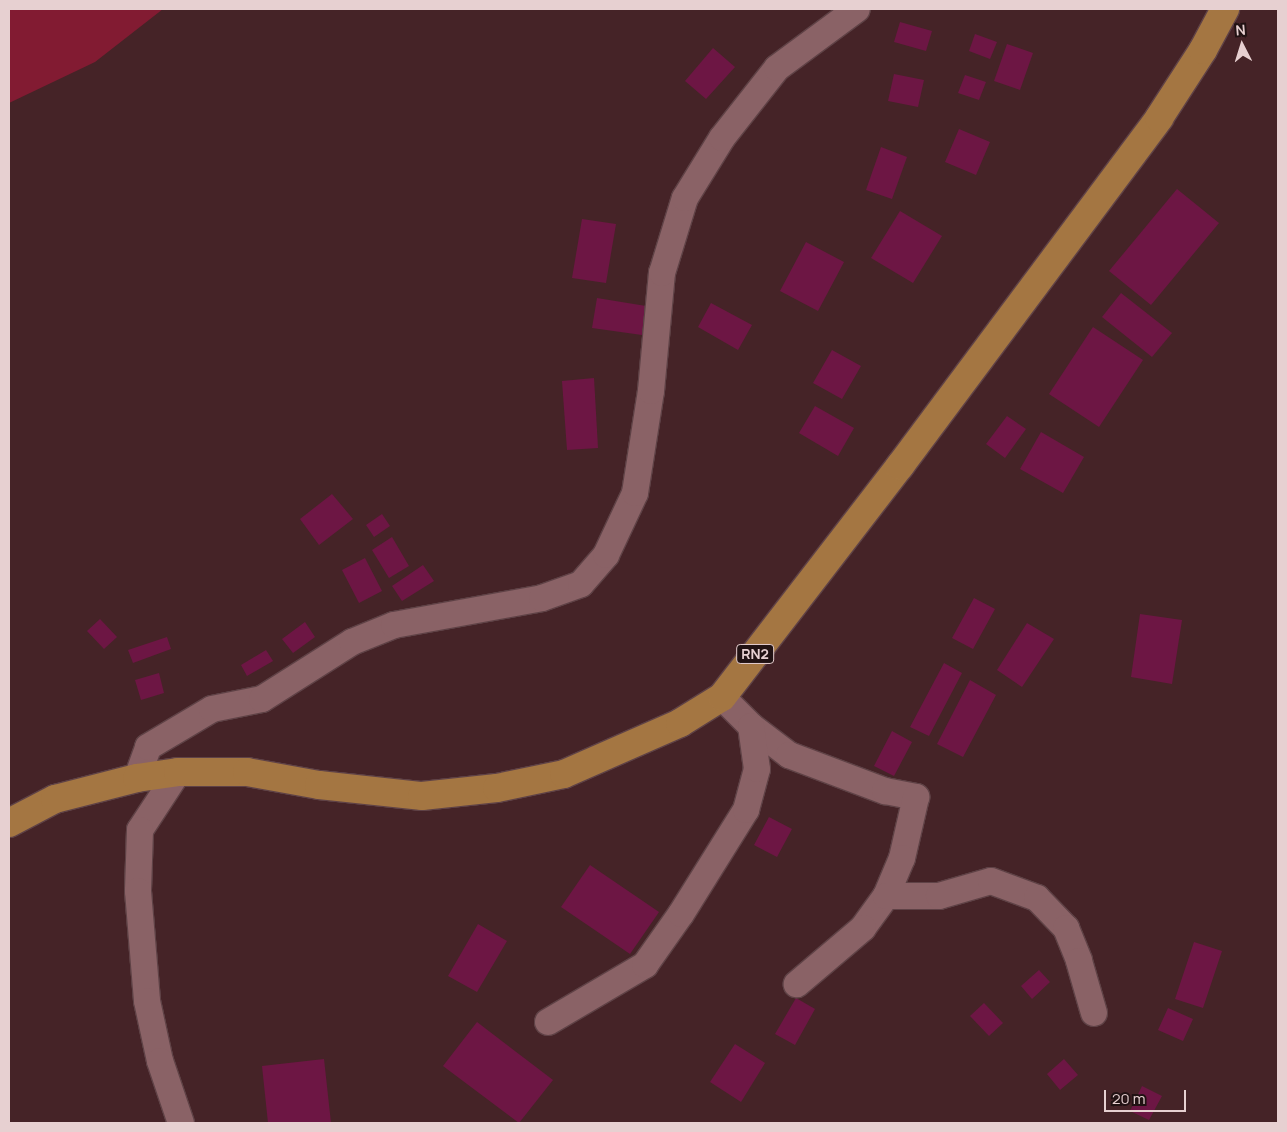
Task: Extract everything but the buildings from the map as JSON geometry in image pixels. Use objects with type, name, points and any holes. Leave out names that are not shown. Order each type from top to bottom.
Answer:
[{"type":"highway","name":"RN2","points":[[9,823],[56,799],[137,778],[178,772],[247,772],[319,785],[422,796],[497,788],[564,774],[680,723],[722,697],[900,466],[1158,118],[1202,50],[1225,9]]},
{"type":"street","points":[[137,778],[148,747],[212,709],[262,699],[352,642],[394,625],[542,598],[581,584],[606,555],[635,493],[652,391],[662,274],[685,198],[722,138],[777,68],[857,9]]},
{"type":"street","points":[[722,697],[752,726],[789,755],[885,791],[916,797],[902,858],[886,896],[863,928],[797,984]]},
{"type":"street","points":[[548,1022],[645,965],[681,914],[746,810],[757,769],[752,726]]},
{"type":"street","points":[[178,772],[140,830],[138,891],[147,1001],[160,1061],[181,1123]]},
{"type":"street","points":[[886,896],[939,896],[991,881],[1037,898],[1066,928],[1079,961],[1094,1013]]},
{"type":"shaded area","points":[[9,9],[163,9],[95,62],[9,103]]}]
